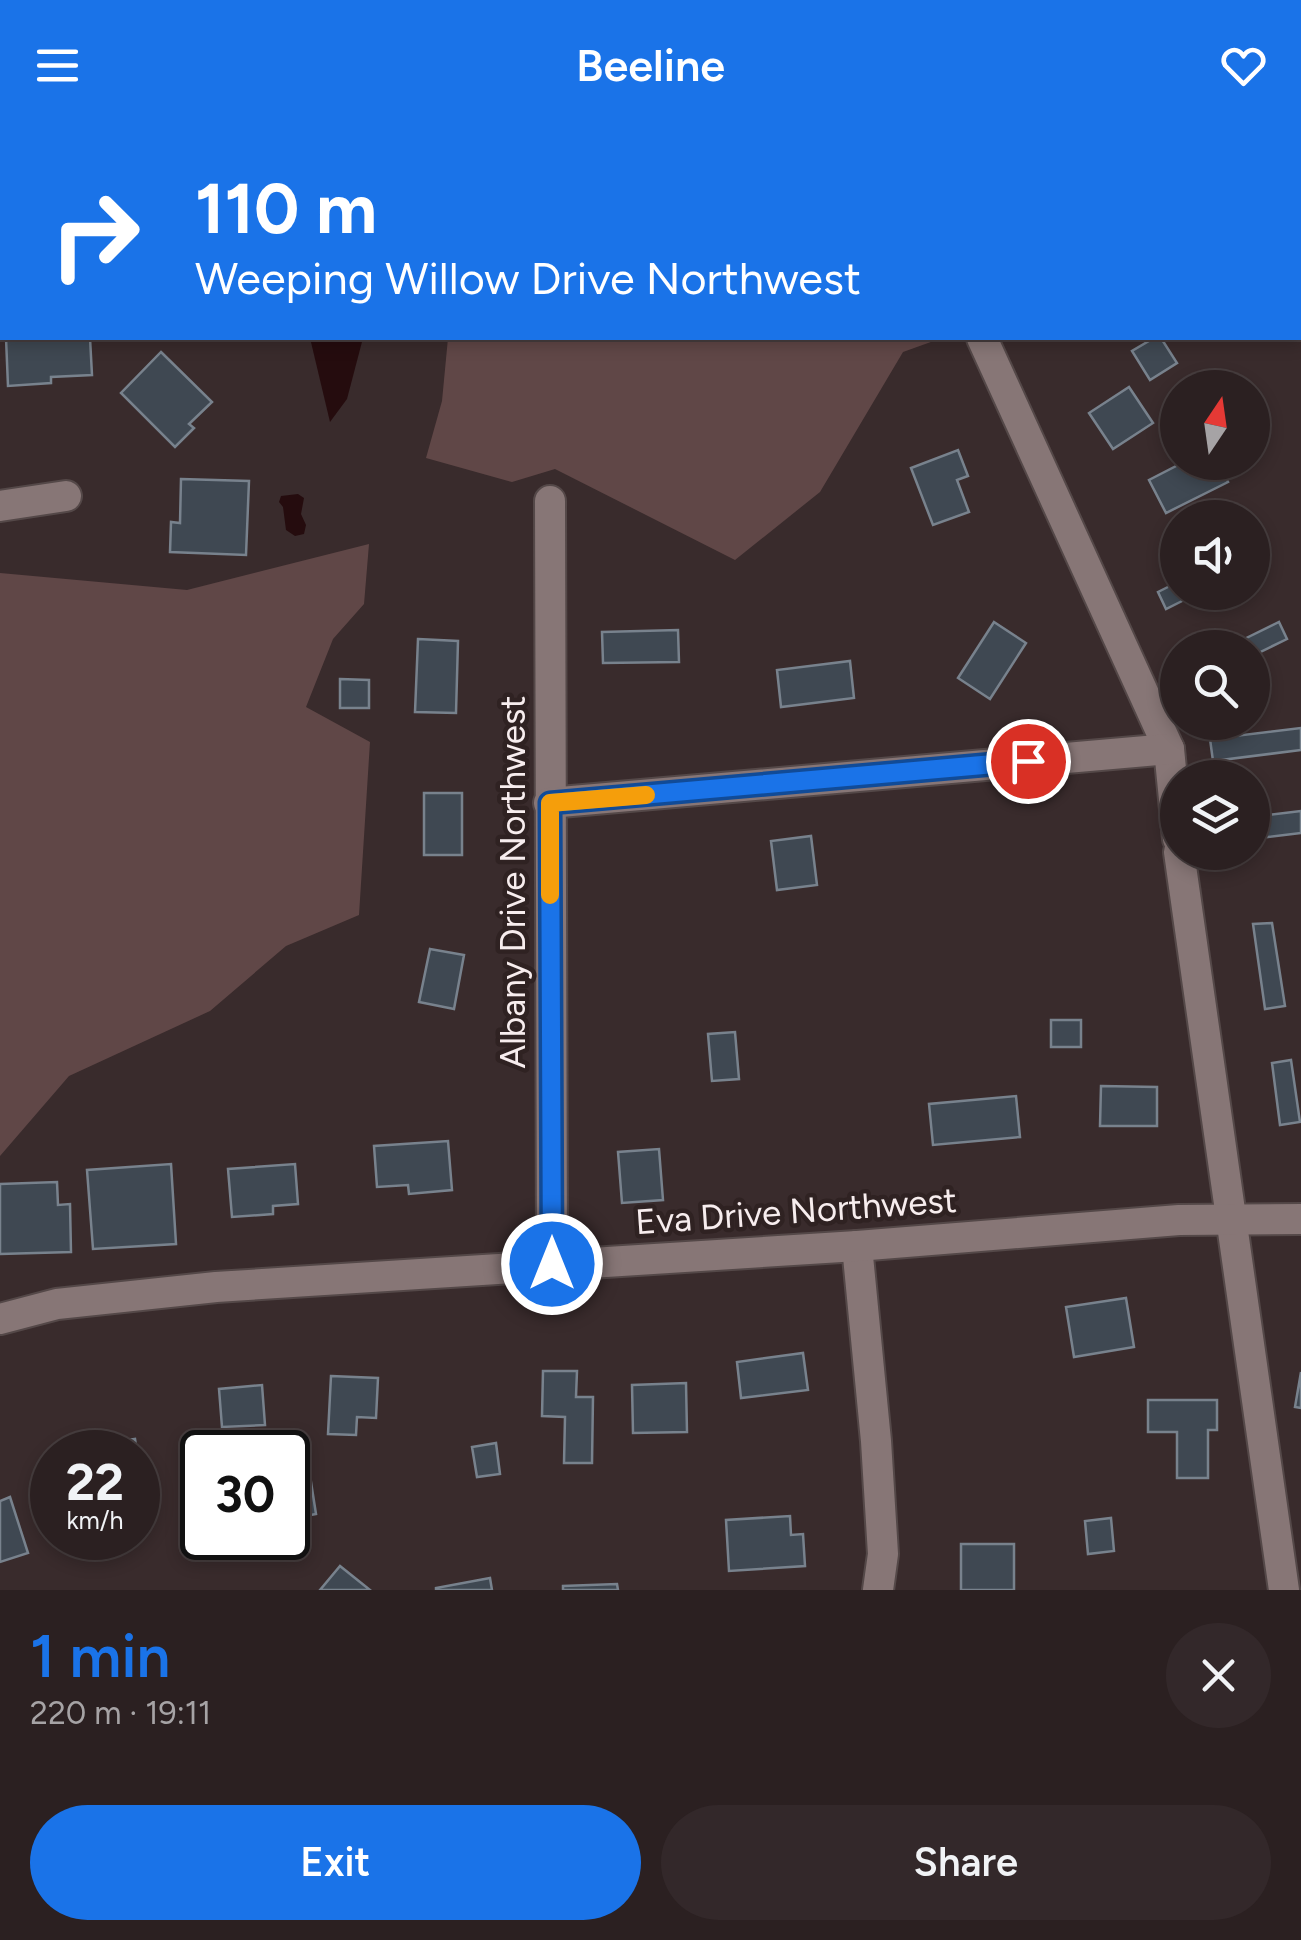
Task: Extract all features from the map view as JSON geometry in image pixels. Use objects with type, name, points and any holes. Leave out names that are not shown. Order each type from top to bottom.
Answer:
[{"type":"street","points":[[983,340],[1169,749],[1170,760]]},
{"type":"street","points":[[0,506],[66,496]]},
{"type":"street","name":"Albany Drive Northwest","points":[[550,501],[552,1264]]},
{"type":"street","points":[[550,803],[1169,749]]},
{"type":"street","points":[[1182,870],[1284,1590]]},
{"type":"street","name":"Eva Drive Northwest","points":[[0,1320],[56,1304],[216,1287],[1231,1219],[1301,1219]]},
{"type":"street","points":[[857,1246],[877,1460],[882,1554],[878,1590]]},
{"type":"shaded area","points":[[310,340],[362,340],[347,399],[330,422]]},
{"type":"shaded area","points":[[448,340],[936,340],[903,352],[820,492],[735,560],[555,469],[512,482],[426,458],[442,401]]},
{"type":"shaded area","points":[[298,494],[304,498],[301,514],[306,525],[304,534],[295,536],[286,530],[279,502],[281,496]]},
{"type":"shaded area","points":[[369,544],[364,604],[333,639],[306,707],[370,742],[359,915],[286,946],[210,1011],[69,1076],[0,1156],[0,573],[187,590]]},
{"type":"building","points":[[6,340],[90,340],[92,375],[51,377],[51,383],[8,386]]},
{"type":"building","points":[[1151,340],[1162,340],[1177,363],[1160,370],[1150,380],[1132,351]]},
{"type":"building","points":[[161,352],[212,402],[189,424],[194,428],[175,447],[121,393]]},
{"type":"building","points":[[1129,387],[1153,423],[1113,449],[1089,413]]},
{"type":"building","points":[[958,450],[968,476],[957,480],[969,512],[933,525],[911,468]]},
{"type":"building","points":[[1160,474],[1160,480],[1228,482],[1192,500],[1160,501],[1149,480]]},
{"type":"building","points":[[181,479],[249,481],[246,555],[170,552],[171,522],[180,523]]},
{"type":"building","points":[[994,622],[1026,643],[990,699],[958,678]]},
{"type":"building","points":[[1279,622],[1287,639],[1270,647],[1270,630],[1263,630]]},
{"type":"building","points":[[678,630],[679,662],[603,663],[602,632]]},
{"type":"building","points":[[418,639],[458,641],[456,713],[415,712]]},
{"type":"building","points":[[850,661],[854,698],[781,707],[777,670]]},
{"type":"building","points":[[340,679],[369,680],[369,708],[340,708]]},
{"type":"building","points":[[1301,728],[1301,750],[1213,760],[1210,740],[1270,740],[1270,732]]},
{"type":"building","points":[[424,793],[462,793],[462,855],[424,855]]},
{"type":"building","points":[[1301,811],[1301,833],[1270,837],[1270,815]]},
{"type":"building","points":[[811,836],[817,885],[777,890],[771,841]]},
{"type":"building","points":[[1272,923],[1285,1006],[1265,1009],[1253,924]]},
{"type":"building","points":[[430,949],[464,955],[454,1009],[419,1002]]},
{"type":"building","points":[[1051,1020],[1081,1020],[1081,1047],[1051,1047]]},
{"type":"building","points":[[735,1032],[739,1079],[712,1081],[708,1034]]},
{"type":"building","points":[[1291,1060],[1300,1122],[1280,1125],[1272,1063]]},
{"type":"building","points":[[1101,1086],[1157,1087],[1157,1126],[1100,1126]]},
{"type":"building","points":[[1016,1096],[1020,1137],[933,1145],[929,1104]]},
{"type":"building","points":[[448,1141],[452,1190],[409,1194],[408,1185],[377,1187],[374,1146]]},
{"type":"building","points":[[659,1149],[663,1200],[622,1203],[618,1152]]},
{"type":"building","points":[[171,1164],[176,1244],[93,1249],[87,1170]]},
{"type":"building","points":[[295,1164],[298,1204],[273,1206],[273,1214],[232,1217],[228,1169]]},
{"type":"building","points":[[57,1182],[58,1205],[70,1204],[71,1252],[0,1254],[0,1184]]},
{"type":"building","points":[[1126,1298],[1134,1347],[1074,1357],[1066,1307]]},
{"type":"building","points":[[803,1353],[808,1390],[741,1398],[737,1362]]},
{"type":"building","points":[[543,1371],[577,1371],[576,1397],[593,1397],[592,1463],[564,1463],[565,1417],[542,1416]]},
{"type":"building","points":[[1301,1372],[1301,1408],[1295,1407]]},
{"type":"building","points":[[331,1376],[378,1378],[376,1418],[357,1417],[356,1435],[328,1434]]},
{"type":"building","points":[[686,1383],[687,1432],[633,1433],[632,1385]]},
{"type":"building","points":[[262,1385],[265,1425],[222,1427],[219,1389]]},
{"type":"building","points":[[1148,1400],[1217,1400],[1217,1430],[1208,1430],[1208,1478],[1177,1478],[1177,1432],[1148,1432]]},
{"type":"building","points":[[496,1443],[500,1474],[477,1477],[472,1447]]},
{"type":"building","points":[[310,1482],[316,1514],[310,1515]]},
{"type":"building","points":[[10,1497],[28,1553],[0,1562],[0,1501]]},
{"type":"building","points":[[790,1516],[791,1535],[803,1534],[805,1566],[729,1571],[726,1520]]},
{"type":"building","points":[[1111,1518],[1114,1551],[1088,1554],[1085,1521]]},
{"type":"building","points":[[961,1544],[1014,1544],[1014,1590],[961,1590]]},
{"type":"building","points":[[340,1566],[370,1590],[320,1590]]},
{"type":"building","points":[[490,1578],[492,1590],[436,1590],[436,1588]]},
{"type":"building","points":[[617,1584],[618,1590],[563,1590],[563,1586]]},
{"type":"slow traffic","points":[[550,895],[550,803],[646,795]]},
{"type":"route","points":[[552,1264],[550,803],[1028,761]]}]
